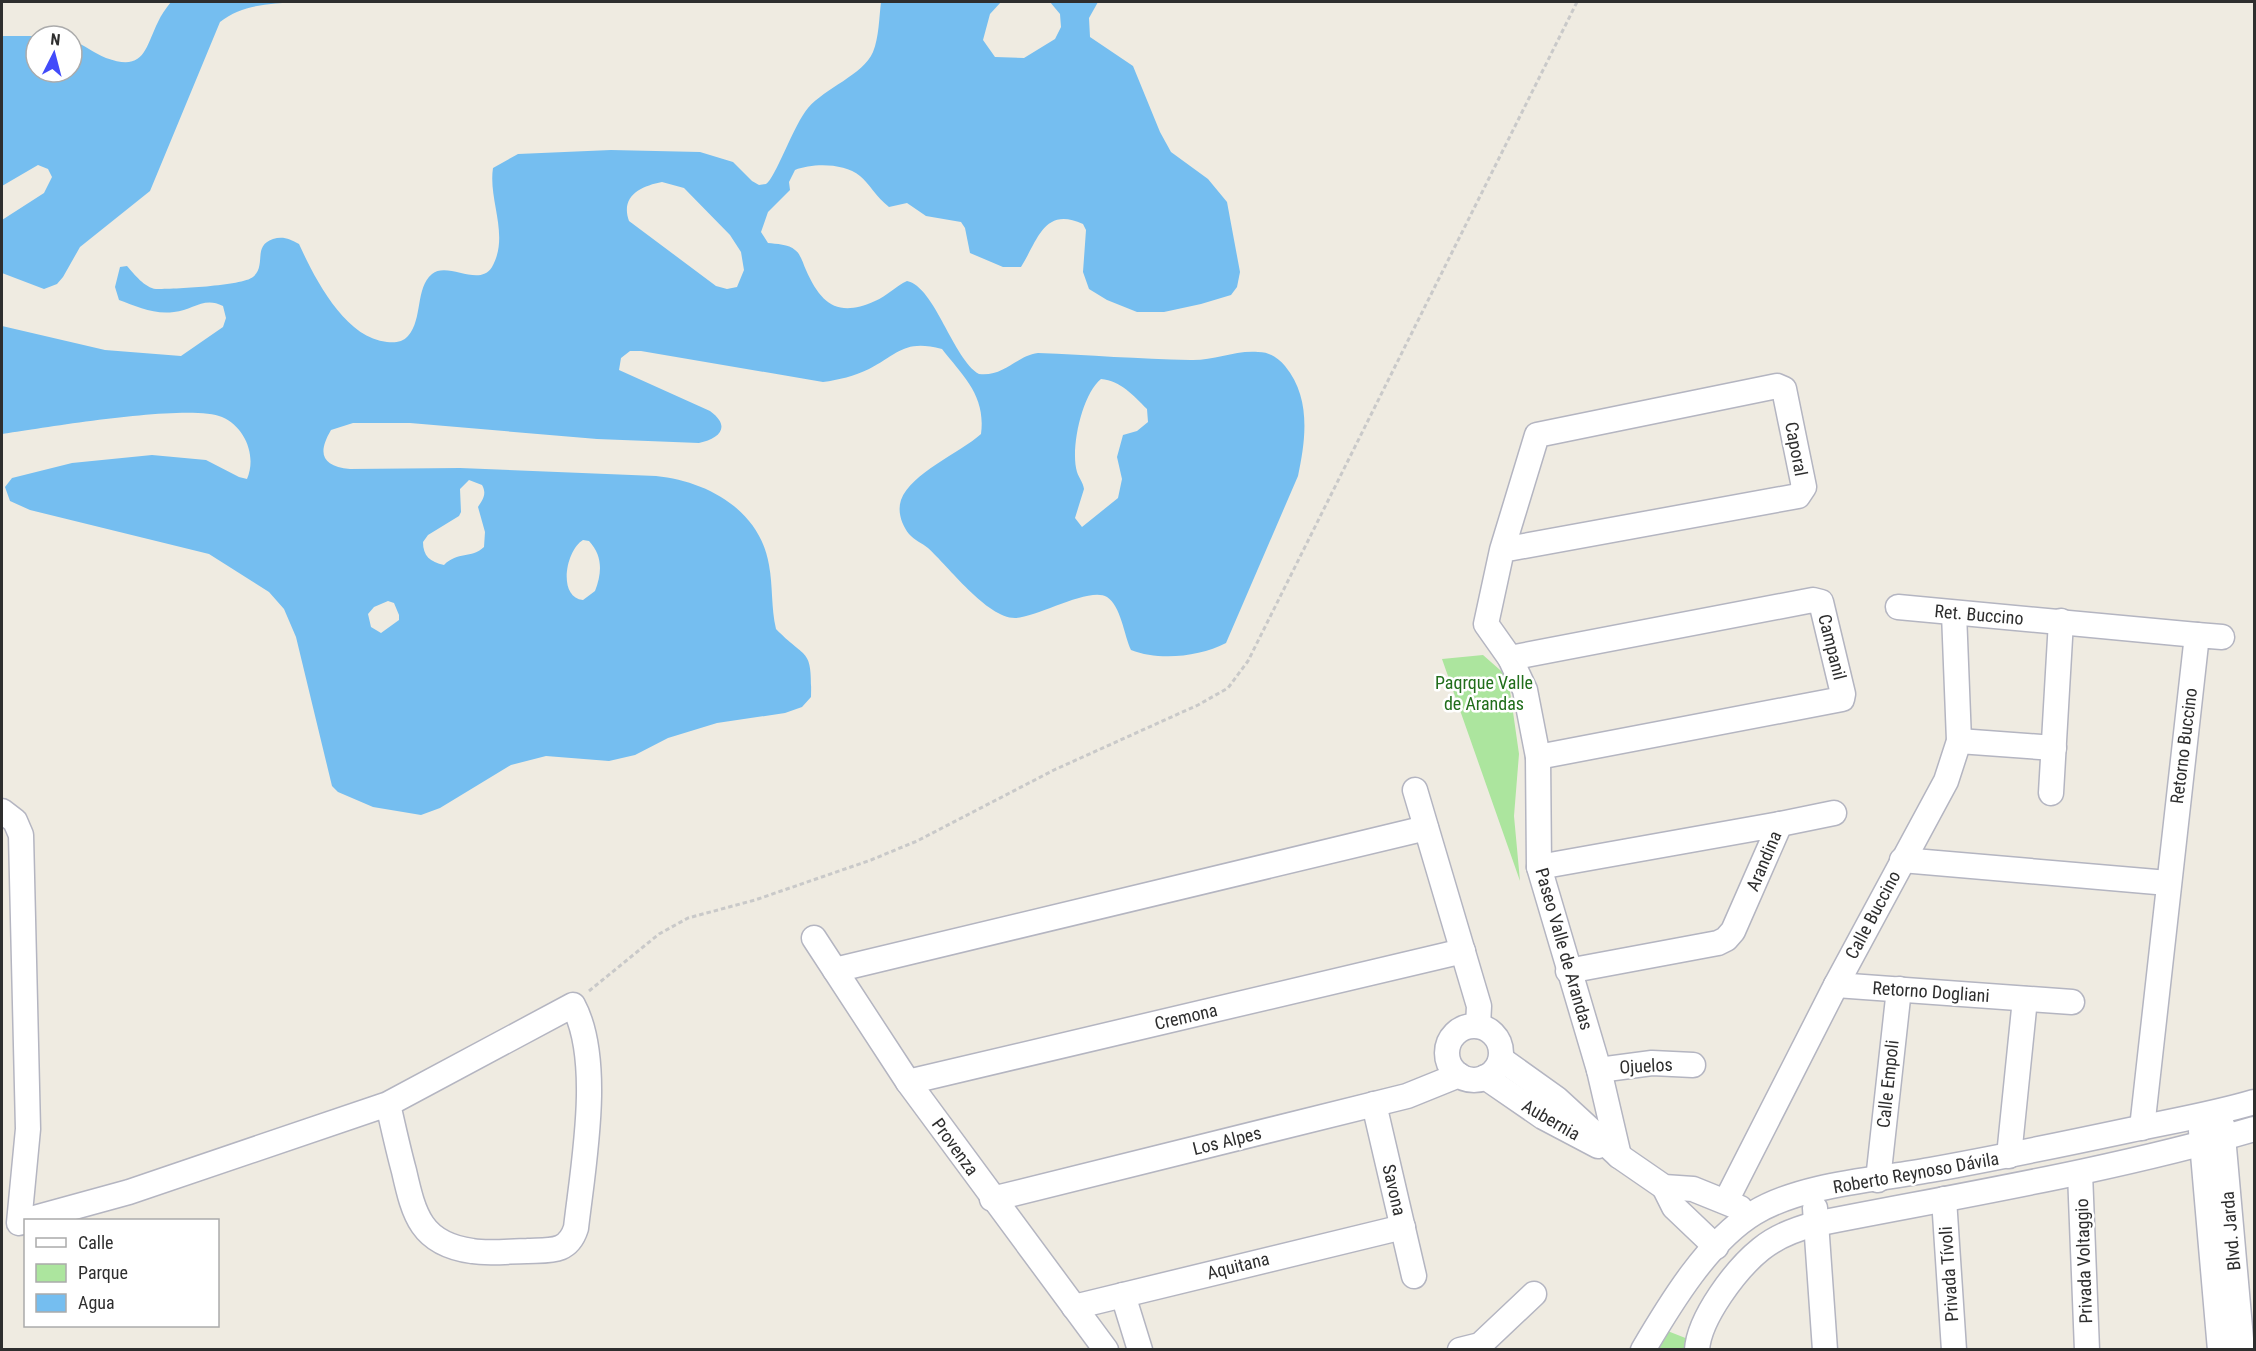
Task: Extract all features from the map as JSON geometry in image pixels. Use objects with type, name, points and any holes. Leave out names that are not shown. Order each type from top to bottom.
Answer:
[{"type":"street","name":"Caporal","points":[[1502,550],[1798,496],[1804,487],[1784,389],[1781,386],[1545,431],[1537,435]]},
{"type":"street","name":"Paseo Valle de Arandas","points":[[1537,435],[1502,550],[1486,624],[1510,658],[1525,690],[1538,757],[1539,867],[1599,1070],[1619,1156]]},
{"type":"street","name":"Campanil","points":[[1510,658],[1813,600],[1821,603],[1844,694],[1837,701],[1538,757]]},
{"type":"street","name":"Ret. Buccino","points":[[1898,607],[2197,635]]},
{"type":"street","name":"Calle Buccino","points":[[1726,1201],[1836,985],[1936,801],[1959,741],[1954,614]]},
{"type":"street","points":[[2051,793],[2061,621]]},
{"type":"street","points":[[2197,635],[2222,637]]},
{"type":"street","name":"Retorno Buccino","points":[[2142,1128],[2197,635]]},
{"type":"street","points":[[1959,741],[2054,748]]},
{"type":"street","points":[[1415,790],[1479,1006],[1478,1026]]},
{"type":"street","points":[[2,811],[15,821],[21,835],[28,1129],[18,1223]]},
{"type":"street","points":[[1780,824],[1834,813]]},
{"type":"street","name":"Arandina","points":[[1539,867],[1780,824]]},
{"type":"street","name":"Arandina","points":[[1568,971],[1718,943],[1726,939],[1733,931],[1780,824]]},
{"type":"street","points":[[835,970],[1426,828]]},
{"type":"street","points":[[1902,860],[2168,883]]},
{"type":"street","name":"Provenza","points":[[814,938],[908,1082],[992,1199],[1106,1350]]},
{"type":"street","name":"Cremona","points":[[908,1082],[1463,951]]},
{"type":"street","name":"Retorno Dogliani","points":[[1836,985],[2072,1002]]},
{"type":"street","name":"Calle Empoli","points":[[1878,1180],[1899,989]]},
{"type":"street","points":[[2009,1156],[2025,999]]},
{"type":"street","points":[[32,1219],[129,1192],[387,1104],[573,1005],[581,1020],[587,1043],[588,1130],[576,1228],[572,1241],[560,1248],[473,1252],[446,1245],[427,1232],[414,1214],[387,1104]]},
{"type":"street","points":[[1478,1026],[1489,1030],[1497,1038],[1501,1048],[1493,1068],[1472,1080],[1459,1075],[1448,1059],[1448,1048],[1458,1031],[1478,1026]]},
{"type":"street","name":"Ojuelos","points":[[1599,1070],[1652,1063],[1693,1065]]},
{"type":"street","name":"Aubernia","points":[[1493,1068],[1557,1099],[1619,1156],[1664,1187],[1674,1207],[1716,1247]]},
{"type":"street","name":"Los Alpes","points":[[992,1199],[1374,1104],[1429,1089],[1459,1075]]},
{"type":"street","name":"Roberto Reynoso Dávila","points":[[1642,1350],[1665,1313],[1716,1247],[1753,1214],[1776,1202],[1814,1191],[2009,1156],[2210,1114],[2254,1102]]},
{"type":"street","name":"Savona","points":[[1374,1104],[1414,1276]]},
{"type":"street","name":"Blvd. Jarda","points":[[2210,1114],[2220,1350]]},
{"type":"street","name":"Roberto Reynoso Dávila","points":[[1698,1342],[1718,1300],[1761,1249],[1791,1231],[1816,1233],[1944,1199],[2080,1173],[2212,1142],[2254,1129]]},
{"type":"street","name":"Blvd. Jarda","points":[[2212,1142],[2242,1350]]},
{"type":"street","name":"Privada Voltaggio","points":[[2080,1173],[2087,1350]]},
{"type":"street","points":[[1664,1187],[1693,1189],[1753,1214]]},
{"type":"street","points":[[1814,1191],[1825,1350]]},
{"type":"street","name":"Privada Tívoli","points":[[1944,1199],[1954,1350]]},
{"type":"street","name":"Aquitana","points":[[1074,1307],[1403,1227]]},
{"type":"street","points":[[1473,1348],[1534,1294]]},
{"type":"street","points":[[1123,1295],[1140,1350]]},
{"type":"street","points":[[1665,1313],[1698,1342]]},
{"type":"path","points":[[573,1005],[659,934],[688,918],[755,900],[908,845],[1054,770],[1198,705],[1228,688],[1248,661],[1577,2]]},
{"type":"green space","name":"Paqrque Valle de Arandas","points":[[1483,655],[1508,677],[1519,754],[1514,816],[1520,881],[1442,659]]},
{"type":"green space","points":[[1665,1330],[1688,1339],[1693,1350],[1655,1350]]},
{"type":"water","points":[[171,2],[297,2],[247,8],[220,22],[150,191],[80,247],[57,284],[44,289],[2,273],[2,220],[44,193],[52,177],[48,169],[38,165],[2,186],[2,36],[24,36],[24,84],[84,84],[84,46],[119,62],[136,60],[146,49]]},
{"type":"water","points":[[881,2],[1001,2],[990,14],[983,40],[995,57],[1024,58],[1055,39],[1061,27],[1060,14],[1050,2],[1098,2],[1089,18],[1090,37],[1133,66],[1160,132],[1171,152],[1208,179],[1227,202],[1240,272],[1237,287],[1231,295],[1201,304],[1164,312],[1137,312],[1107,300],[1089,289],[1083,272],[1086,230],[1083,224],[1059,219],[1051,223],[1038,237],[1021,267],[1003,267],[970,253],[965,228],[961,222],[926,216],[907,203],[889,207],[860,176],[837,167],[810,166],[795,170],[789,182],[790,190],[768,212],[761,232],[768,243],[786,245],[797,252],[818,292],[832,305],[841,308],[862,306],[884,296],[907,281],[917,286],[935,309],[961,354],[979,374],[996,372],[1038,353],[1190,360],[1262,352],[1280,360],[1293,378],[1303,405],[1304,433],[1301,462],[1298,476],[1226,643],[1204,652],[1179,656],[1154,656],[1131,650],[1116,607],[1107,597],[1099,595],[1076,599],[1025,616],[1015,618],[1004,616],[980,601],[928,548],[911,536],[904,527],[900,514],[901,500],[906,490],[925,472],[981,434],[982,421],[977,398],[965,378],[942,349],[919,346],[903,349],[863,371],[823,382],[630,351],[621,358],[619,370],[710,411],[720,422],[720,432],[712,439],[699,443],[597,439],[410,423],[353,423],[331,430],[323,452],[328,462],[350,469],[460,468],[656,476],[694,484],[712,492],[743,514],[755,529],[764,546],[769,565],[776,629],[806,656],[810,669],[811,697],[802,707],[785,713],[717,723],[668,738],[635,755],[609,761],[546,756],[511,765],[440,808],[421,815],[373,807],[338,792],[332,786],[296,637],[284,609],[269,592],[209,554],[30,510],[10,501],[5,487],[12,478],[72,463],[152,455],[206,460],[247,479],[251,461],[247,443],[237,428],[222,417],[205,413],[115,418],[2,434],[2,326],[105,350],[181,356],[223,327],[226,318],[223,306],[210,302],[167,313],[145,309],[119,300],[115,287],[120,267],[127,266],[136,277],[156,289],[236,283],[253,277],[259,267],[263,246],[273,239],[280,238],[299,244],[333,305],[358,330],[372,338],[387,342],[401,341],[413,329],[423,287],[432,274],[446,270],[479,275],[486,273],[492,267],[499,243],[493,193],[493,168],[518,154],[611,150],[700,152],[733,162],[752,181],[759,185],[766,184],[808,108],[824,94],[853,75],[868,60],[876,40]],"holes":[[[662,182],[684,188],[730,235],[741,252],[744,270],[737,287],[727,289],[716,286],[629,221],[627,205],[630,199],[647,186]],[[1101,379],[1121,386],[1147,409],[1148,422],[1137,431],[1123,435],[1117,457],[1122,479],[1118,498],[1082,527],[1075,518],[1084,489],[1077,472],[1075,450],[1079,422],[1094,386]],[[469,480],[482,485],[484,496],[478,507],[485,532],[484,547],[474,553],[454,558],[444,565],[428,558],[423,542],[428,535],[459,516],[461,512],[460,489]],[[583,540],[589,541],[599,559],[600,571],[595,591],[583,600],[575,597],[567,582],[572,553]],[[388,601],[394,603],[399,620],[381,633],[371,627],[368,614],[374,607]]]}]
